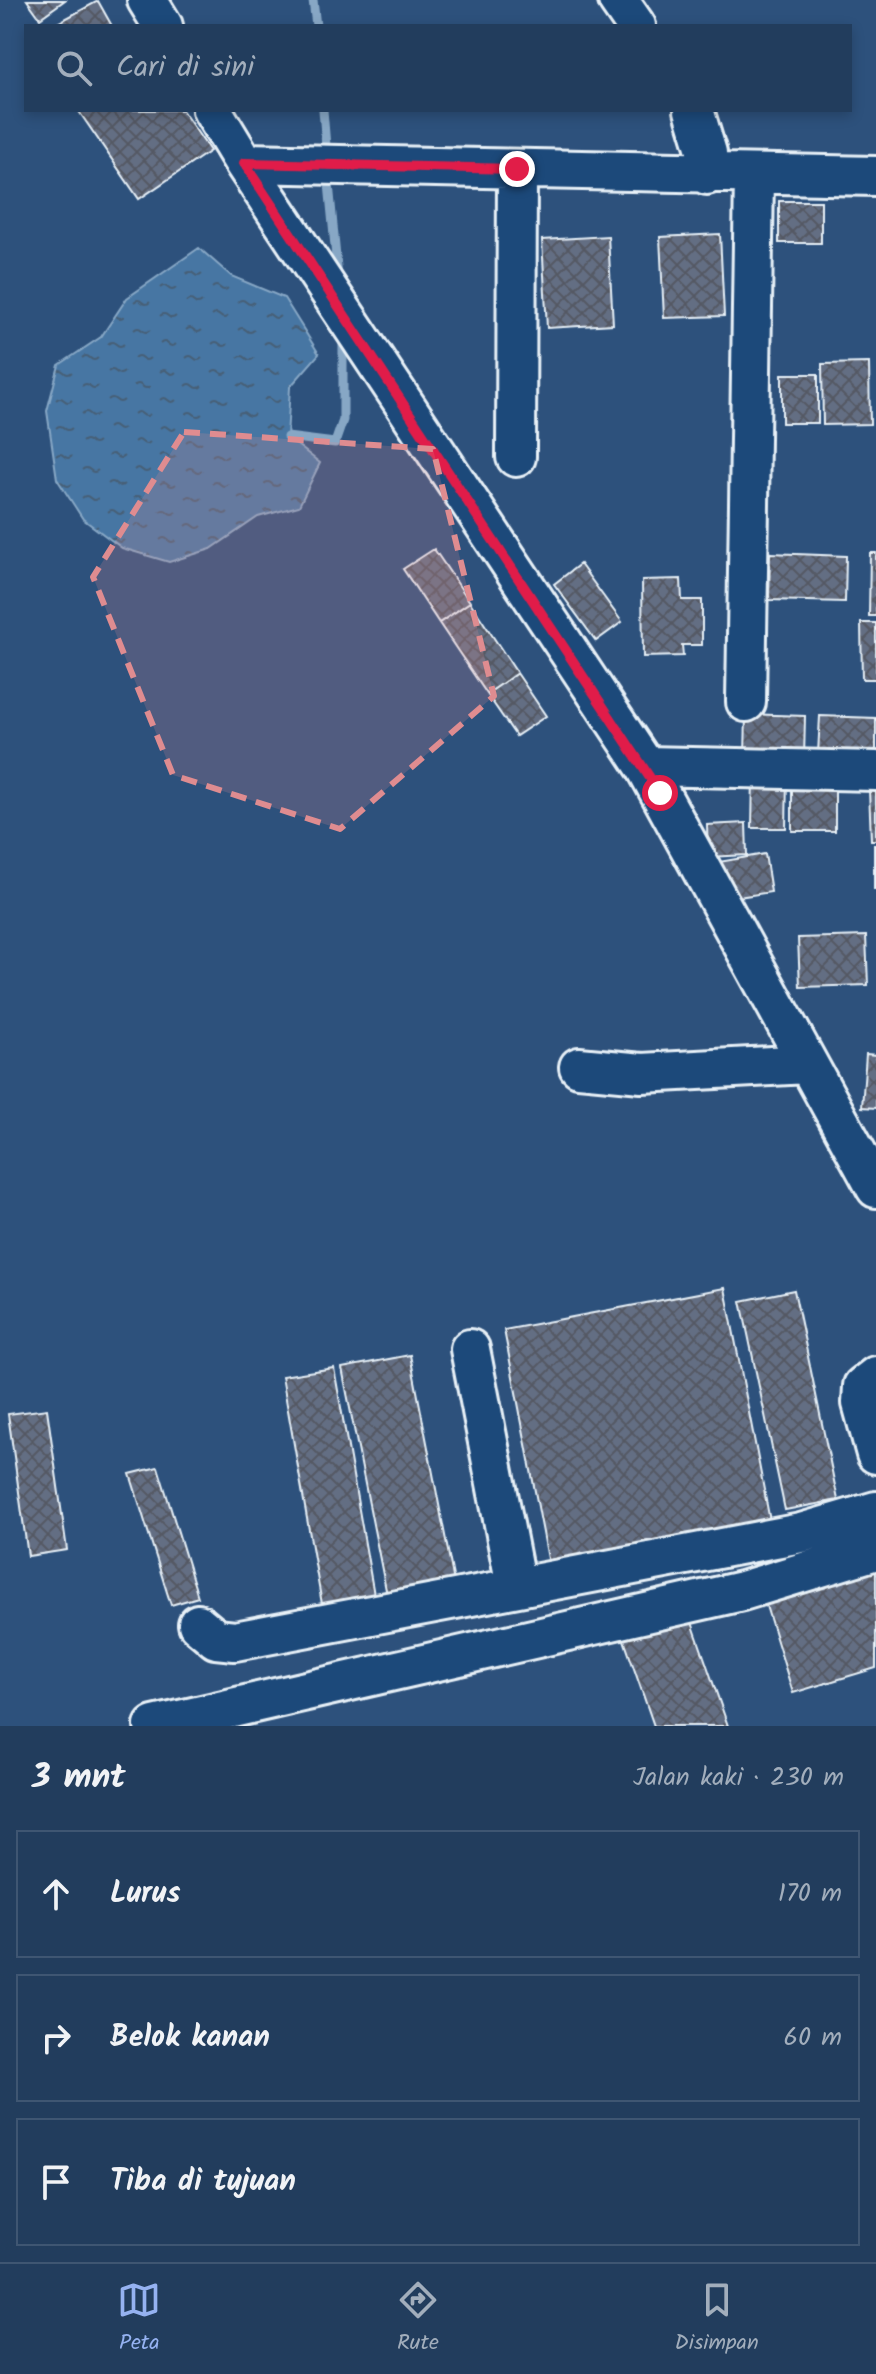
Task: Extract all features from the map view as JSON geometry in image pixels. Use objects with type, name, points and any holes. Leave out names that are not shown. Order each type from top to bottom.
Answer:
[{"type":"street","points":[[147,0],[162,24]]},
{"type":"street","points":[[618,0],[635,24]]},
{"type":"street","points":[[213,112],[244,163],[645,766],[876,1188]]},
{"type":"street","points":[[695,112],[707,153],[707,175]]},
{"type":"street","points":[[244,163],[754,176],[876,176]]},
{"type":"street","points":[[516,457],[517,169]]},
{"type":"street","points":[[746,702],[754,176]]},
{"type":"street","points":[[645,766],[876,771]]},
{"type":"street","points":[[579,1067],[642,1073],[808,1064]]},
{"type":"street","points":[[470,1349],[516,1586]]},
{"type":"street","points":[[876,1376],[863,1386],[862,1403],[876,1454]]},
{"type":"street","points":[[198,1624],[216,1639],[235,1641],[801,1533],[876,1511]]},
{"type":"street","points":[[154,1726],[742,1591],[876,1550]]},
{"type":"highlighted area","points":[[184,432],[433,449],[494,696],[340,829],[173,775],[93,577]]},
{"type":"water","points":[[199,248],[231,276],[284,298],[319,354],[290,387],[287,437],[320,463],[299,506],[258,517],[211,549],[169,562],[122,548],[83,519],[57,479],[47,411],[59,365],[101,337],[127,298]]},
{"type":"building","points":[[27,0],[65,0],[40,18]]},
{"type":"building","points":[[98,1],[111,24],[56,24]]},
{"type":"building","points":[[79,112],[183,112],[210,151],[139,199]]},
{"type":"building","points":[[779,201],[821,201],[821,243],[779,243]]},
{"type":"building","points":[[720,234],[724,316],[664,318],[660,237]]},
{"type":"building","points":[[608,236],[613,324],[547,328],[542,240]]},
{"type":"building","points":[[869,363],[870,424],[823,425],[822,364]]},
{"type":"building","points":[[782,374],[818,374],[818,423],[782,423]]},
{"type":"building","points":[[434,549],[470,602],[439,623],[403,569]]},
{"type":"building","points":[[770,553],[846,556],[845,602],[769,600]]},
{"type":"building","points":[[870,553],[876,553],[876,616],[869,616]]},
{"type":"building","points":[[580,564],[622,622],[596,641],[554,584]]},
{"type":"building","points":[[681,579],[682,600],[702,600],[702,645],[682,645],[683,656],[643,657],[642,580]]},
{"type":"building","points":[[470,602],[517,673],[487,694],[439,623]]},
{"type":"building","points":[[861,623],[876,623],[876,679],[862,679]]},
{"type":"building","points":[[517,673],[546,716],[516,736],[487,694]]},
{"type":"building","points":[[746,714],[805,716],[804,759],[745,757]]},
{"type":"building","points":[[820,716],[876,718],[876,757],[818,754]]},
{"type":"building","points":[[792,775],[835,775],[835,831],[792,831]]},
{"type":"building","points":[[753,776],[787,777],[786,828],[752,828]]},
{"type":"building","points":[[869,790],[876,790],[876,840],[871,840]]},
{"type":"building","points":[[746,823],[747,855],[708,857],[707,825]]},
{"type":"building","points":[[876,845],[876,889],[874,889]]},
{"type":"building","points":[[765,854],[771,892],[725,899],[719,862]]},
{"type":"building","points":[[866,936],[868,985],[800,987],[798,938]]},
{"type":"building","points":[[866,1054],[876,1055],[876,1108],[862,1107]]},
{"type":"building","points":[[725,1288],[770,1521],[549,1564],[504,1330]]},
{"type":"building","points":[[794,1290],[838,1500],[785,1510],[741,1301]]},
{"type":"building","points":[[410,1355],[454,1582],[387,1595],[342,1368]]},
{"type":"building","points":[[334,1368],[374,1595],[322,1604],[282,1376]]},
{"type":"building","points":[[47,1409],[67,1550],[28,1556],[8,1414]]},
{"type":"building","points":[[158,1467],[198,1597],[171,1605],[130,1474]]},
{"type":"building","points":[[876,1562],[876,1668],[793,1693],[763,1596]]},
{"type":"building","points":[[687,1608],[728,1726],[654,1726],[621,1631]]},
{"type":"waterway","points":[[313,0],[316,24]]},
{"type":"waterway","points":[[323,112],[327,158]]},
{"type":"waterway","points":[[328,173],[338,278]]},
{"type":"waterway","points":[[287,437],[335,443],[343,420],[343,336]]},
{"type":"route","points":[[517,169],[244,163],[660,793]]}]
